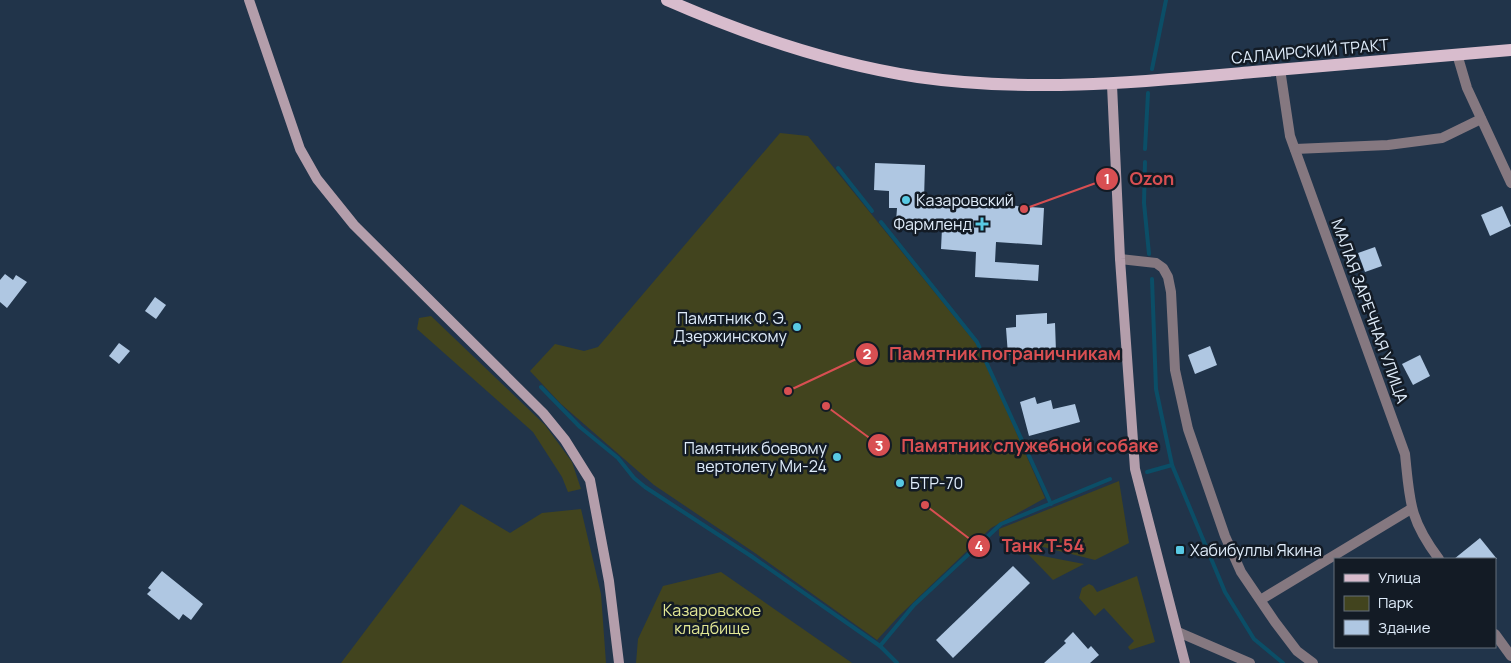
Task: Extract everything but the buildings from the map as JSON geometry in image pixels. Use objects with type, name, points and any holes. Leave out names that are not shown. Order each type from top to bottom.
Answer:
[{"type":"main road","name":"САЛАИРСКИЙ ТРАКТ","points":[[667,0],[751,34],[808,52],[917,77],[981,84],[1044,86],[1112,85],[1511,50]]},
{"type":"street","points":[[249,0],[300,149],[317,179],[335,204],[354,225],[543,413],[565,440],[590,480],[609,580],[619,663]]},
{"type":"street","points":[[1457,54],[1461,72],[1480,120],[1511,182]]},
{"type":"street","name":"МАЛАЯ ЗАРЕЧНАЯ УЛИЦА","points":[[1280,69],[1290,136],[1405,454],[1411,509],[1421,535],[1438,558]]},
{"type":"street","points":[[1112,85],[1120,259],[1135,469],[1185,663]]},
{"type":"street","points":[[1295,149],[1388,145],[1442,138],[1480,120]]},
{"type":"street","points":[[1120,259],[1156,263],[1163,268],[1168,277],[1175,370],[1188,428],[1225,536],[1241,572],[1262,599],[1297,651],[1313,663]]},
{"type":"street","points":[[1262,599],[1411,509]]},
{"type":"street","points":[[1178,632],[1250,663]]},
{"type":"street","points":[[1496,635],[1511,656]]},
{"type":"green space","points":[[780,133],[808,136],[979,347],[1045,498],[991,528],[900,615],[877,640],[755,553],[654,485],[561,404],[530,371],[555,344],[584,351],[598,347]]},
{"type":"green space","points":[[431,316],[545,425],[572,462],[581,489],[568,492],[562,477],[533,432],[417,329],[419,318]]},
{"type":"green space","points":[[1119,481],[1129,543],[1095,560],[999,536],[999,529]]},
{"type":"green space","points":[[461,504],[510,533],[542,513],[581,509],[601,594],[606,663],[341,663]]},
{"type":"green space","points":[[1027,553],[1084,564],[1053,580]]},
{"type":"green space","name":"Казаровское кладбище","points":[[721,572],[852,663],[636,663],[638,639],[663,586]]},
{"type":"green space","points":[[1137,576],[1155,642],[1130,650],[1128,647],[1134,641],[1104,608],[1095,616],[1079,598],[1082,588],[1089,584],[1097,592]]},
{"type":"waterway","points":[[1152,69],[1166,0]]},
{"type":"waterway","points":[[1145,149],[1148,93]]},
{"type":"waterway","points":[[1145,162],[1144,203],[1149,254]]},
{"type":"waterway","points":[[838,168],[872,211]]},
{"type":"waterway","points":[[881,222],[977,342],[1051,504]]},
{"type":"waterway","points":[[1152,279],[1156,389],[1172,465],[1225,592],[1254,639],[1283,663]]},
{"type":"waterway","points":[[541,387],[580,427],[618,458],[634,478],[645,487],[751,556],[880,646],[914,605],[1001,524],[1110,479]]},
{"type":"waterway","points":[[1147,472],[1172,465]]},
{"type":"waterway","points":[[880,646],[897,663]]},
{"type":"place","name":"Казаровский","points":[[906,200]]},
{"type":"place","name":"Ozon","points":[[1024,209]]},
{"type":"place","name":"Фармленд","points":[[982,224]]},
{"type":"place","name":"Памятник Ф. Э. Дзержинскому","points":[[797,327]]},
{"type":"place","name":"Памятник пограничникам","points":[[788,391]]},
{"type":"place","name":"Памятник служебной собаке","points":[[826,406]]},
{"type":"place","name":"Памятник боевому вертолету Ми-24","points":[[837,457]]},
{"type":"place","name":"БТР-70","points":[[900,483]]},
{"type":"place","name":"Танк Т-54","points":[[925,505]]},
{"type":"place","name":"Хабибуллы Якина","points":[[1180,550]]}]
